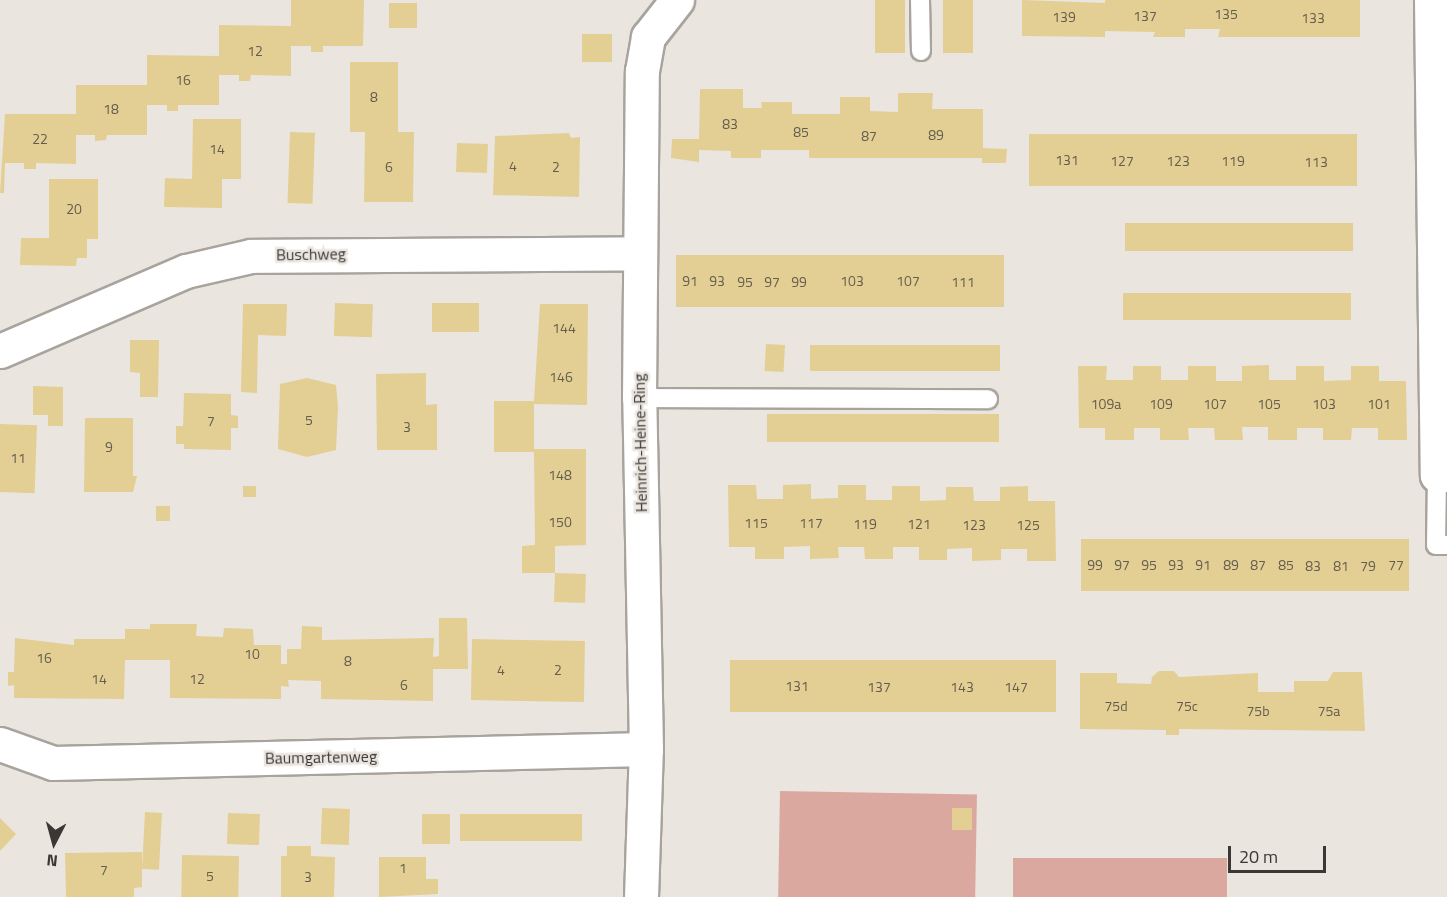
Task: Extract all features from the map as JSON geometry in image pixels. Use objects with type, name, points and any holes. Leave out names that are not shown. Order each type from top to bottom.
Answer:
[{"type":"street","name":"Heinrich-Heine-Ring","points":[[641,897],[646,749],[639,398],[642,71],[648,36],[677,0]]},
{"type":"street","points":[[1431,0],[1438,69],[1437,267],[1442,475]]},
{"type":"street","name":"Buschweg","points":[[0,351],[186,271],[251,256],[640,253]]},
{"type":"street","name":"Baumgartenweg","points":[[0,744],[53,763],[646,749]]},
{"type":"lane","points":[[920,0],[921,51]]},
{"type":"lane","points":[[639,398],[988,399]]},
{"type":"lane","points":[[1442,475],[1436,545],[1447,545]]},
{"type":"shaded area","points":[[780,791],[977,794],[975,897],[778,897]]},
{"type":"shaded area","points":[[1013,858],[1227,858],[1227,897],[1013,897]]},
{"type":"building","points":[[291,0],[364,0],[363,46],[323,46],[323,52],[311,52],[311,46],[291,46],[291,76],[251,75],[250,81],[239,81],[239,75],[219,75],[219,105],[178,105],[178,111],[167,111],[167,105],[147,105],[147,135],[107,135],[106,140],[95,141],[95,135],[76,135],[76,164],[36,163],[36,169],[24,169],[24,163],[5,163],[4,193],[0,193],[5,114],[76,114],[76,85],[147,85],[147,55],[219,56],[219,25],[291,26]]},
{"type":"building","points":[[875,0],[905,0],[905,53],[875,53]]},
{"type":"building","points":[[943,0],[973,0],[973,53],[943,53]]},
{"type":"building","points":[[1022,0],[1105,3],[1105,0],[1360,0],[1360,37],[1218,37],[1220,29],[1185,29],[1185,37],[1153,37],[1155,32],[1105,31],[1105,37],[1022,36]]},
{"type":"building","points":[[389,3],[417,3],[417,28],[389,28]]},
{"type":"building","points":[[582,34],[612,34],[612,62],[582,62]]},
{"type":"building","points":[[350,62],[398,62],[398,132],[414,132],[413,202],[364,202],[365,132],[350,132]]},
{"type":"building","points":[[700,89],[743,89],[743,108],[762,108],[761,102],[792,102],[792,114],[840,114],[840,97],[870,97],[870,111],[898,112],[898,93],[933,93],[932,109],[983,109],[983,148],[1007,149],[1006,163],[982,163],[982,158],[809,158],[809,150],[761,150],[761,158],[731,158],[731,151],[699,150],[699,162],[671,158],[672,139],[699,139]]},
{"type":"building","points":[[193,119],[241,119],[241,179],[222,179],[222,208],[164,207],[165,178],[192,179]]},
{"type":"building","points":[[290,132],[315,133],[313,204],[288,203]]},
{"type":"building","points":[[569,133],[571,138],[580,137],[579,197],[493,195],[495,136]]},
{"type":"building","points":[[1029,134],[1357,134],[1357,186],[1029,186]]},
{"type":"building","points":[[457,143],[488,144],[487,173],[456,172]]},
{"type":"building","points":[[49,179],[98,179],[98,239],[87,239],[87,258],[77,258],[76,266],[20,265],[21,238],[49,238]]},
{"type":"building","points":[[1125,223],[1353,223],[1353,251],[1125,251]]},
{"type":"building","points":[[676,255],[1004,255],[1004,307],[676,307]]},
{"type":"building","points":[[1123,293],[1351,293],[1351,320],[1123,320]]},
{"type":"building","points":[[335,303],[373,304],[372,337],[334,336]]},
{"type":"building","points":[[432,303],[479,303],[479,332],[432,332]]},
{"type":"building","points":[[243,304],[287,304],[286,336],[258,335],[257,393],[241,392]]},
{"type":"building","points":[[540,304],[588,304],[587,405],[534,404],[534,449],[586,449],[586,545],[555,546],[555,573],[522,573],[522,546],[535,545],[534,452],[494,452],[494,401],[534,401]]},
{"type":"building","points":[[130,340],[159,340],[158,397],[140,397],[140,373],[130,372]]},
{"type":"building","points":[[766,344],[785,345],[784,372],[765,371]]},
{"type":"building","points":[[810,345],[1000,345],[1000,371],[810,371]]},
{"type":"building","points":[[1269,365],[1269,380],[1296,380],[1296,366],[1324,366],[1324,381],[1351,380],[1351,366],[1379,366],[1379,381],[1406,381],[1407,440],[1378,440],[1378,428],[1352,428],[1351,440],[1323,440],[1323,428],[1297,428],[1297,440],[1268,440],[1268,427],[1242,427],[1243,440],[1215,440],[1214,428],[1188,428],[1189,440],[1160,440],[1160,428],[1134,428],[1134,440],[1105,440],[1105,428],[1079,428],[1078,366],[1107,366],[1106,380],[1133,380],[1133,366],[1161,366],[1161,380],[1188,380],[1188,366],[1216,366],[1216,381],[1242,381],[1242,366]]},
{"type":"building","points":[[426,373],[426,405],[437,404],[437,450],[377,450],[376,374]]},
{"type":"building","points":[[307,378],[336,385],[338,407],[336,450],[307,457],[278,449],[280,384]]},
{"type":"building","points":[[33,386],[63,387],[63,426],[48,426],[48,415],[33,415]]},
{"type":"building","points":[[184,393],[231,394],[231,415],[238,416],[238,428],[231,428],[231,450],[184,449],[184,444],[176,444],[176,426],[183,426]]},
{"type":"building","points":[[767,414],[999,414],[999,442],[767,442]]},
{"type":"building","points":[[85,418],[133,418],[133,476],[137,476],[133,492],[84,492]]},
{"type":"building","points":[[0,424],[37,425],[35,493],[0,492]]},
{"type":"building","points":[[811,484],[811,499],[838,498],[838,485],[866,485],[866,500],[892,500],[892,486],[920,486],[920,501],[946,500],[946,487],[973,487],[974,501],[1000,501],[1000,487],[1028,486],[1028,501],[1055,501],[1056,561],[1027,561],[1027,549],[1001,549],[1001,560],[972,561],[972,548],[947,549],[947,560],[919,560],[919,547],[893,547],[893,559],[865,559],[864,547],[838,547],[839,558],[810,559],[810,546],[784,547],[784,559],[755,559],[755,547],[729,547],[728,485],[756,485],[757,499],[783,499],[783,485]]},
{"type":"building","points":[[243,486],[256,486],[256,497],[243,497]]},
{"type":"building","points":[[156,506],[170,506],[170,521],[156,521]]},
{"type":"building","points":[[1081,539],[1409,539],[1409,591],[1081,591]]},
{"type":"building","points":[[555,573],[586,574],[585,603],[554,602]]},
{"type":"building","points":[[439,618],[467,618],[468,669],[433,669],[433,701],[321,699],[321,681],[288,680],[289,687],[281,686],[281,699],[170,698],[170,660],[125,660],[124,699],[14,698],[14,685],[8,686],[8,672],[14,672],[15,638],[74,645],[74,639],[125,639],[125,629],[150,629],[150,624],[197,624],[196,636],[223,637],[224,628],[253,629],[254,645],[281,645],[281,664],[287,664],[287,649],[301,649],[302,626],[322,627],[322,640],[434,638],[433,657],[439,656]]},
{"type":"building","points":[[472,639],[585,641],[584,702],[471,700]]},
{"type":"building","points":[[730,660],[1056,660],[1056,712],[730,712]]},
{"type":"building","points":[[1159,671],[1174,671],[1179,677],[1258,673],[1258,692],[1294,692],[1294,681],[1328,681],[1333,672],[1362,672],[1365,731],[1179,729],[1179,735],[1166,735],[1166,730],[1080,729],[1080,673],[1117,673],[1117,683],[1151,684],[1152,677]]},
{"type":"building","points":[[322,808],[350,809],[349,845],[321,844]]},
{"type":"building","points":[[952,808],[972,808],[972,830],[952,830]]},
{"type":"building","points":[[145,812],[162,813],[159,870],[142,869]]},
{"type":"building","points":[[228,813],[260,814],[259,845],[227,844]]},
{"type":"building","points":[[422,814],[450,814],[450,844],[422,844]]},
{"type":"building","points":[[460,814],[582,814],[582,841],[460,841]]},
{"type":"building","points":[[0,818],[16,834],[0,851]]},
{"type":"building","points":[[287,846],[311,846],[311,856],[335,857],[334,897],[281,897],[281,856],[287,856]]},
{"type":"building","points":[[142,852],[142,887],[134,888],[134,897],[66,897],[65,853]]},
{"type":"building","points":[[182,855],[239,856],[238,897],[181,897]]},
{"type":"building","points":[[379,857],[426,857],[426,879],[438,879],[438,894],[379,897]]}]
